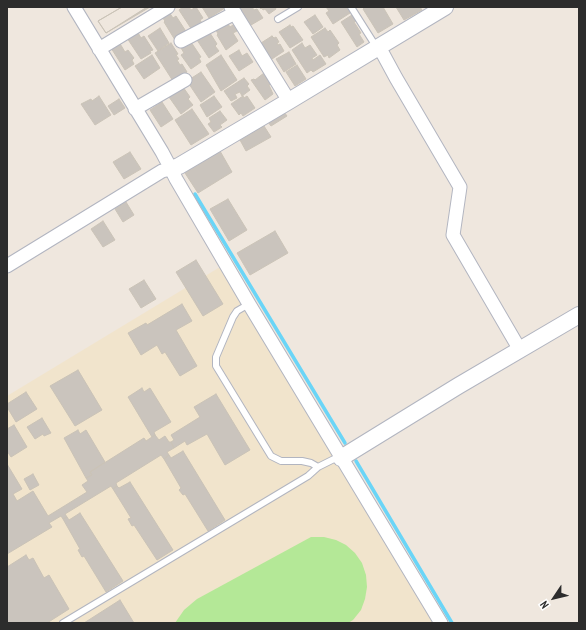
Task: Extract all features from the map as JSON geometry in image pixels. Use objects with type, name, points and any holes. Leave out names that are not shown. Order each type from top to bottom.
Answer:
[{"type":"street","points":[[74,7],[172,169],[176,179],[249,304],[441,623]]},
{"type":"street","points":[[99,49],[168,7]]},
{"type":"street","points":[[7,266],[162,171],[179,166],[445,7]]},
{"type":"street","points":[[181,41],[233,10],[289,101]]},
{"type":"street","points":[[377,48],[383,54],[460,187],[453,235],[520,350]]},
{"type":"street","points":[[135,109],[184,80]]},
{"type":"street","points":[[341,458],[579,315]]},
{"type":"lane","points":[[278,19],[298,7]]},
{"type":"lane","points":[[351,7],[377,48]]},
{"type":"lane","points":[[249,304],[237,311],[233,317],[216,357],[216,366],[271,456],[281,461],[302,461],[311,463],[318,467]]},
{"type":"lane","points":[[63,623],[308,476],[318,467],[334,459],[341,458]]},
{"type":"shaded area","points":[[220,267],[434,623],[7,623],[7,396]]},
{"type":"green space","points":[[311,537],[324,537],[336,540],[346,545],[355,553],[362,563],[366,575],[367,587],[361,610],[353,620],[348,623],[175,623],[184,610],[197,599]]},
{"type":"building","points":[[122,7],[150,7],[106,33],[98,21]]},
{"type":"building","points":[[122,7],[147,7],[106,33],[98,21]]},
{"type":"building","points":[[183,7],[189,7],[191,10],[196,7],[203,18],[200,20],[202,23],[192,30],[179,10]]},
{"type":"building","points":[[202,7],[225,7],[225,8],[209,18]]},
{"type":"building","points":[[239,7],[252,7],[254,10],[257,9],[263,18],[251,25]]},
{"type":"building","points":[[259,7],[275,7],[276,9],[269,14],[265,9],[263,10]]},
{"type":"building","points":[[326,7],[346,7],[350,13],[333,24],[326,13],[329,11]]},
{"type":"building","points":[[365,7],[383,7],[393,24],[378,33],[363,9]]},
{"type":"building","points":[[396,7],[420,7],[422,10],[404,20]]},
{"type":"building","points":[[169,12],[173,18],[176,16],[187,33],[175,40],[162,17]]},
{"type":"building","points":[[315,15],[323,27],[313,34],[304,22]]},
{"type":"building","points":[[352,15],[356,21],[354,22],[361,33],[359,34],[364,42],[357,47],[341,22]]},
{"type":"building","points":[[226,21],[230,27],[233,25],[237,31],[233,33],[238,41],[226,50],[217,35],[218,34],[215,28]]},
{"type":"building","points":[[290,25],[291,27],[293,26],[303,40],[290,48],[279,32]]},
{"type":"building","points":[[160,28],[169,43],[158,51],[148,36]]},
{"type":"building","points":[[325,28],[328,32],[330,30],[339,43],[337,45],[340,50],[329,58],[328,55],[324,57],[311,37]]},
{"type":"building","points":[[137,31],[141,38],[144,36],[153,50],[141,59],[127,38]]},
{"type":"building","points":[[210,33],[217,44],[215,46],[219,51],[209,58],[197,40]]},
{"type":"building","points":[[272,36],[274,38],[276,37],[279,42],[277,43],[278,45],[280,44],[284,51],[272,59],[261,43]]},
{"type":"building","points":[[119,42],[125,52],[128,50],[134,58],[132,60],[134,64],[125,70],[111,48]]},
{"type":"building","points":[[191,42],[201,57],[199,58],[201,62],[191,69],[181,55],[184,53],[181,48]]},
{"type":"building","points":[[171,43],[178,54],[176,55],[179,59],[177,60],[180,65],[182,64],[187,72],[173,81],[155,53]]},
{"type":"building","points":[[302,43],[305,48],[310,45],[317,55],[312,58],[313,60],[320,55],[326,64],[313,72],[311,70],[307,73],[292,50]]},
{"type":"building","points":[[239,50],[242,56],[247,53],[253,62],[239,71],[229,56]]},
{"type":"building","points":[[289,52],[296,64],[284,72],[276,59]]},
{"type":"building","points":[[152,55],[160,68],[144,79],[135,66]]},
{"type":"building","points":[[221,55],[237,80],[221,91],[206,65]]},
{"type":"building","points":[[297,65],[306,79],[295,86],[286,72]]},
{"type":"building","points":[[201,72],[215,92],[201,102],[187,81]]},
{"type":"building","points":[[264,73],[271,83],[269,85],[273,94],[265,100],[251,80],[255,80]]},
{"type":"building","points":[[244,78],[249,84],[247,86],[250,90],[242,96],[240,92],[235,94],[237,98],[231,101],[224,91]]},
{"type":"building","points":[[183,87],[190,97],[188,99],[193,105],[181,114],[169,97]]},
{"type":"building","points":[[99,96],[111,115],[95,125],[81,104],[91,99],[92,101]]},
{"type":"building","points":[[214,96],[222,107],[207,117],[200,105]]},
{"type":"building","points":[[243,96],[244,98],[247,96],[255,108],[243,116],[241,113],[239,115],[231,104]]},
{"type":"building","points":[[119,99],[125,108],[114,115],[108,106]]},
{"type":"building","points":[[162,102],[173,119],[161,127],[150,110]]},
{"type":"building","points":[[192,109],[209,134],[191,145],[175,120]]},
{"type":"building","points":[[220,111],[227,120],[220,125],[222,127],[214,132],[208,124],[211,122],[209,118]]},
{"type":"building","points":[[284,112],[287,116],[271,126],[268,122]]},
{"type":"building","points":[[264,126],[271,137],[246,151],[240,140]]},
{"type":"building","points":[[220,151],[232,172],[198,193],[185,173]]},
{"type":"building","points":[[130,152],[141,169],[124,179],[113,162]]},
{"type":"building","points":[[228,199],[247,230],[229,241],[210,209]]},
{"type":"building","points":[[126,202],[134,215],[123,222],[115,209]]},
{"type":"building","points":[[103,221],[115,240],[103,247],[91,229]]},
{"type":"building","points":[[275,231],[288,253],[250,275],[237,253]]},
{"type":"building","points":[[196,260],[223,304],[203,316],[176,272]]},
{"type":"building","points":[[144,280],[156,299],[141,308],[129,289]]},
{"type":"building","points":[[182,304],[192,321],[176,330],[197,366],[180,376],[165,352],[162,354],[157,345],[141,355],[128,333],[146,323],[147,325]]},
{"type":"building","points":[[78,370],[102,410],[75,426],[50,386]]},
{"type":"building","points":[[142,388],[144,392],[150,388],[171,422],[154,432],[155,435],[152,437],[128,397]]},
{"type":"building","points":[[26,392],[37,409],[16,422],[7,407],[7,404]]},
{"type":"building","points":[[216,394],[250,450],[225,465],[207,434],[187,445],[185,441],[174,448],[171,442],[174,440],[171,435],[200,417],[194,407]]},
{"type":"building","points":[[42,418],[51,433],[44,436],[43,434],[35,439],[27,427]]},
{"type":"building","points":[[14,425],[27,447],[11,457],[7,451],[7,429]]},
{"type":"building","points":[[78,430],[80,434],[86,430],[105,462],[90,472],[92,475],[86,478],[64,438]]},
{"type":"building","points":[[155,435],[159,440],[165,436],[169,442],[171,442],[174,448],[167,452],[169,455],[164,459],[161,455],[116,483],[117,486],[113,489],[111,486],[65,514],[67,517],[63,519],[61,516],[49,523],[52,527],[7,554],[7,464],[22,489],[13,494],[17,501],[33,491],[48,516],[87,492],[82,485],[88,481],[86,478],[92,475],[90,472],[144,438],[146,441]]},
{"type":"building","points":[[183,451],[225,520],[208,531],[185,494],[183,495],[179,490],[181,488],[164,459],[169,455],[171,458]]},
{"type":"building","points":[[33,474],[39,485],[30,490],[24,479]]},
{"type":"building","points":[[130,482],[173,550],[157,560],[134,525],[132,526],[128,519],[131,518],[113,489],[117,486],[119,488]]},
{"type":"building","points":[[80,513],[123,581],[106,592],[84,556],[82,557],[78,550],[80,549],[63,519],[67,517],[69,520]]},
{"type":"building","points":[[26,555],[29,560],[33,558],[44,578],[49,575],[69,609],[47,623],[7,623],[7,567]]},
{"type":"building","points":[[120,600],[134,623],[119,623],[118,621],[114,623],[84,623]]},
{"type":"waterway","points":[[195,194],[345,443]]},
{"type":"waterway","points":[[356,461],[452,623]]}]
